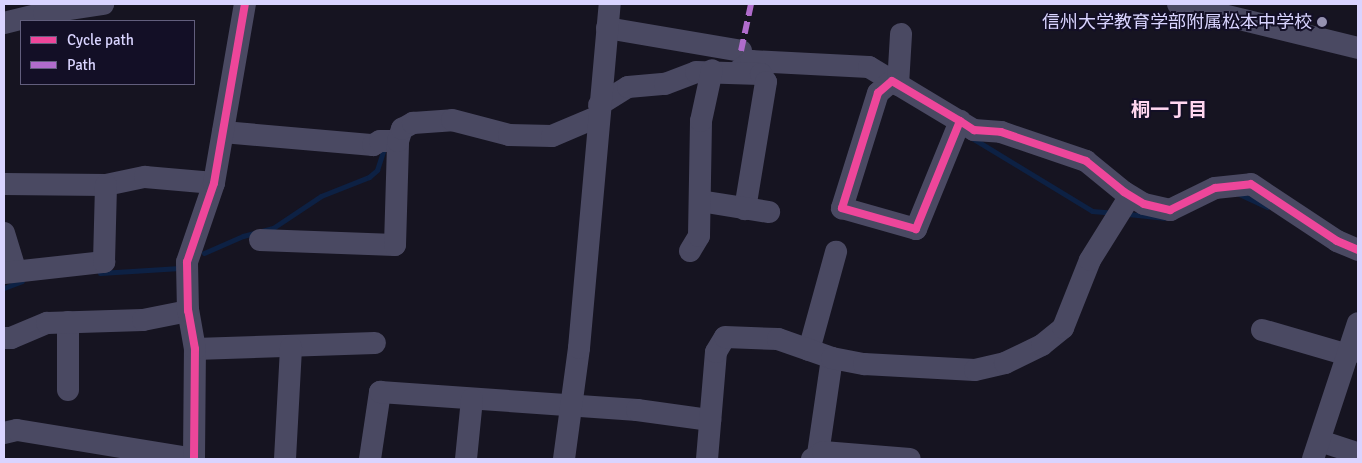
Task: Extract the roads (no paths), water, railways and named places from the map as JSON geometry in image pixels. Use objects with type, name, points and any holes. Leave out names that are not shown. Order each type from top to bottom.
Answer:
[{"type":"street","points":[[4,23],[44,13],[103,4]]},
{"type":"street","points":[[4,433],[17,430],[194,459],[195,350],[188,311],[187,262],[214,183],[245,4]]},
{"type":"street","points":[[564,459],[579,348],[598,111],[610,4]]},
{"type":"street","points":[[1178,4],[1358,48]]},
{"type":"street","points":[[607,28],[739,61],[869,67],[974,130],[1001,132],[1086,161],[1130,196],[1144,204],[1170,210],[1215,188],[1251,184],[1337,241],[1358,250]]},
{"type":"street","points":[[895,83],[901,34]]},
{"type":"street","points":[[223,132],[374,145],[391,141],[402,129],[413,123],[452,120],[509,135],[552,136],[598,111],[628,87],[665,84],[696,72],[712,70],[739,61],[761,74],[766,82],[745,209]]},
{"type":"street","points":[[690,251],[699,236],[701,121],[712,70]]},
{"type":"street","points":[[895,83],[878,93],[842,208],[916,229],[960,121]]},
{"type":"street","points":[[260,240],[395,245],[391,141]]},
{"type":"street","points":[[4,184],[106,185],[145,177],[214,183]]},
{"type":"street","points":[[4,233],[10,271],[104,262],[106,185]]},
{"type":"street","points":[[708,459],[716,352],[725,336],[778,339],[832,358],[916,369],[975,370],[1005,363],[1042,344],[1063,328],[1090,260],[1130,196]]},
{"type":"street","points":[[700,202],[769,212]]},
{"type":"street","points":[[809,350],[836,252]]},
{"type":"street","points":[[4,338],[11,338],[47,323],[143,320],[188,311]]},
{"type":"street","points":[[68,322],[68,390]]},
{"type":"street","points":[[1358,323],[1317,450],[1358,453]]},
{"type":"street","points":[[1262,330],[1348,354]]},
{"type":"street","points":[[195,350],[375,343]]},
{"type":"street","points":[[285,459],[291,347]]},
{"type":"street","points":[[832,358],[815,456],[910,459]]},
{"type":"street","points":[[370,459],[380,392],[636,410],[710,420]]},
{"type":"street","points":[[466,459],[472,399]]},
{"type":"waterway","points":[[972,138],[1092,211],[1113,213]]},
{"type":"waterway","points":[[204,253],[243,236],[273,228],[321,196],[369,177],[377,170],[385,146]]},
{"type":"waterway","points":[[1239,194],[1267,207]]},
{"type":"waterway","points":[[1128,214],[1164,218]]},
{"type":"waterway","points":[[100,273],[180,268]]},
{"type":"waterway","points":[[4,288],[22,281]]},
{"type":"place","name":"信州大学教育学部附属松本中学校","points":[[1322,22]]},
{"type":"district","name":"桐一丁目","points":[[1169,111]]}]
